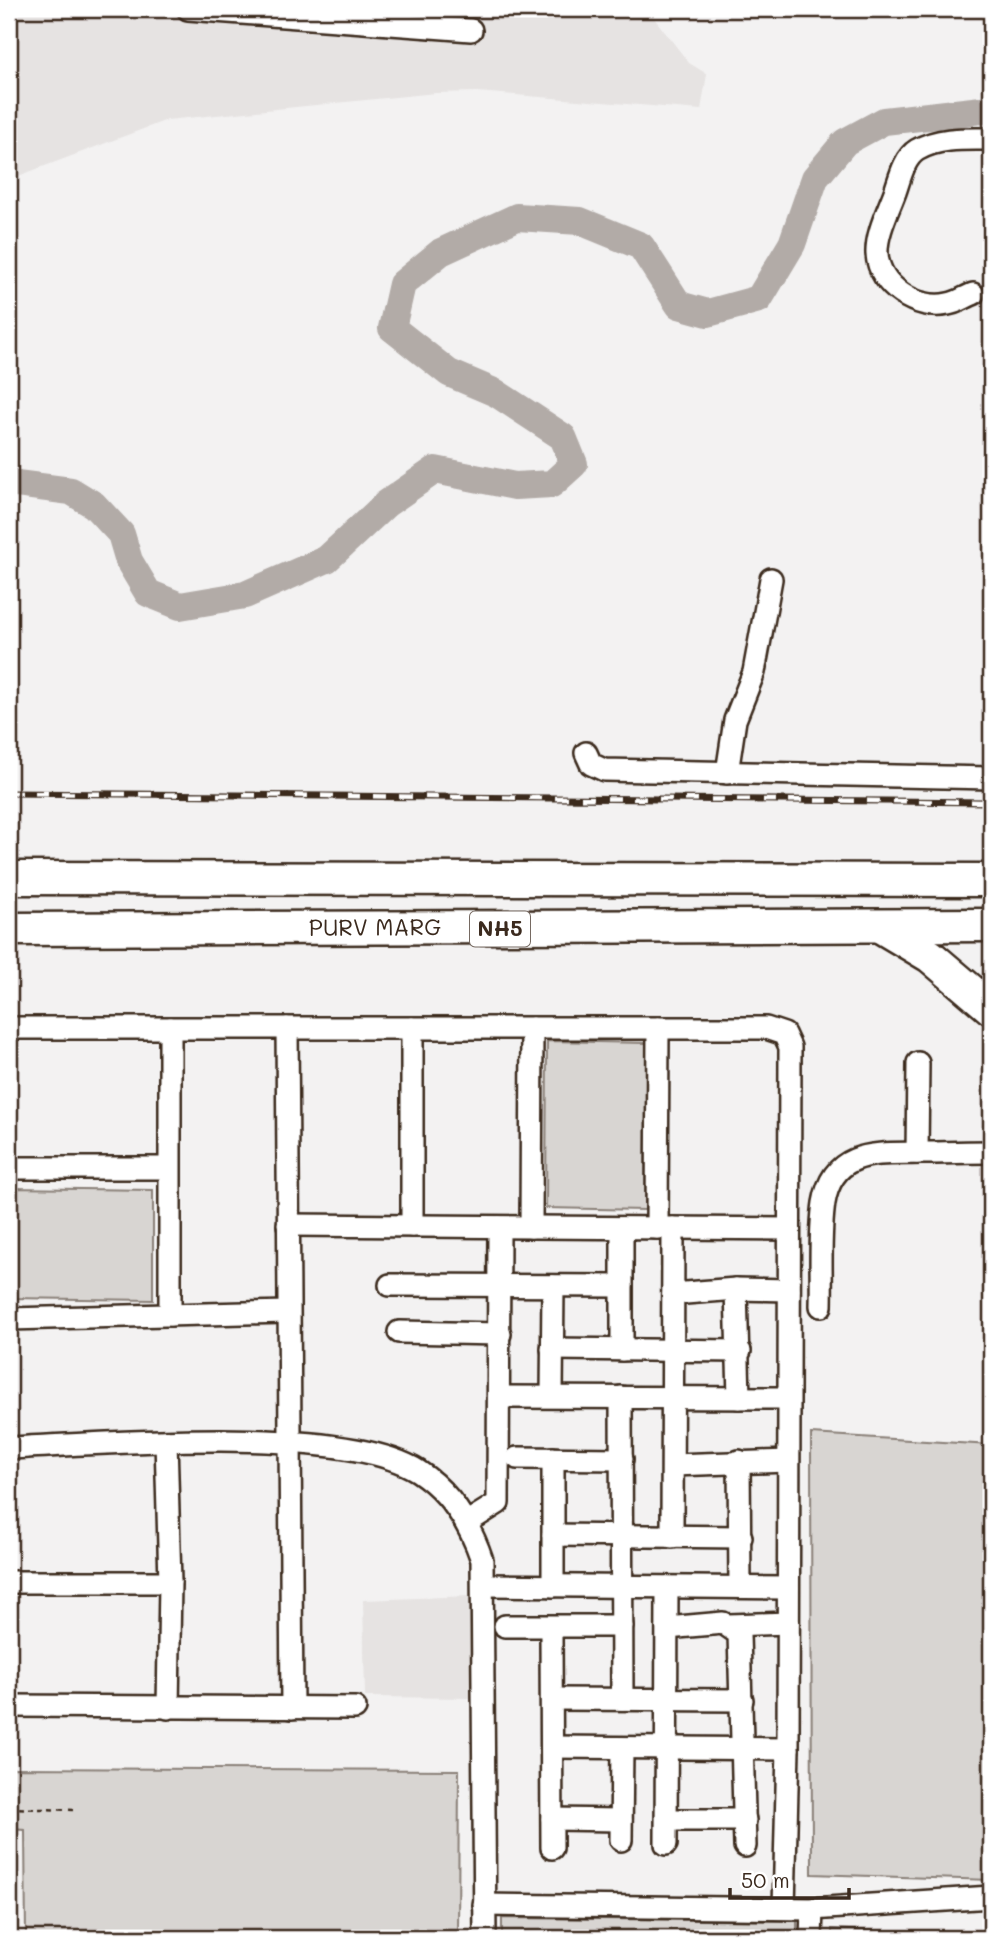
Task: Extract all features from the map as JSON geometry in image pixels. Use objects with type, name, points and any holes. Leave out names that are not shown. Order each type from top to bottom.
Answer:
[{"type":"highway","name":"NH5","points":[[9,878],[991,880]]},
{"type":"highway","name":"PURV MARG","points":[[9,929],[991,926]]},
{"type":"highway","points":[[882,927],[930,956],[991,1008]]},
{"type":"street","points":[[188,9],[471,30]]},
{"type":"street","points":[[973,294],[950,304],[929,304],[912,299],[886,279],[878,260],[878,243],[904,166],[912,154],[948,141],[991,139]]},
{"type":"street","points":[[727,774],[733,729],[754,672],[771,579]]},
{"type":"street","points":[[586,753],[591,764],[604,770],[991,778]]},
{"type":"street","points":[[9,1028],[766,1028],[784,1034],[788,1040],[789,1229],[788,1749],[784,1908]]},
{"type":"street","points":[[170,1028],[170,1315]]},
{"type":"street","points":[[288,1028],[292,1708]]},
{"type":"street","points":[[412,1028],[412,1226]]},
{"type":"street","points":[[531,1227],[532,1028]]},
{"type":"street","points":[[658,1028],[665,1228],[673,1294],[672,1536]]},
{"type":"street","points":[[916,1153],[918,1063]]},
{"type":"street","points":[[821,1306],[824,1203],[832,1179],[846,1164],[862,1156],[991,1152]]},
{"type":"street","points":[[9,1168],[169,1168]]},
{"type":"street","points":[[288,1225],[789,1229]]},
{"type":"street","points":[[466,1523],[498,1503],[501,1397],[499,1227]]},
{"type":"street","points":[[622,1228],[622,1350]]},
{"type":"street","points":[[390,1285],[622,1286]]},
{"type":"street","points":[[552,1396],[553,1286]]},
{"type":"street","points":[[673,1294],[736,1289],[789,1290]]},
{"type":"street","points":[[736,1289],[740,1351],[739,1398]]},
{"type":"street","points":[[9,1320],[288,1312]]},
{"type":"street","points":[[400,1332],[500,1334]]},
{"type":"street","points":[[552,1349],[740,1351]]},
{"type":"street","points":[[501,1397],[788,1398]]},
{"type":"street","points":[[621,1397],[622,1699]]},
{"type":"street","points":[[166,1441],[170,1582],[168,1708]]},
{"type":"street","points":[[9,1448],[166,1441],[289,1443],[373,1452],[399,1461],[443,1490],[466,1523],[482,1560],[485,1938]]},
{"type":"street","points":[[517,1458],[622,1459]]},
{"type":"street","points":[[553,1458],[553,1586]]},
{"type":"street","points":[[739,1461],[740,1587]]},
{"type":"street","points":[[673,1465],[788,1461]]},
{"type":"street","points":[[553,1535],[741,1537]]},
{"type":"street","points":[[9,1582],[170,1582]]},
{"type":"street","points":[[484,1585],[788,1588]]},
{"type":"street","points":[[667,1587],[667,1844]]},
{"type":"street","points":[[667,1628],[788,1623]]},
{"type":"street","points":[[552,1848],[551,1634],[562,1624],[622,1626]]},
{"type":"street","points":[[729,1625],[739,1634],[741,1641],[745,1846]]},
{"type":"street","points":[[505,1626],[555,1628]]},
{"type":"street","points":[[553,1699],[742,1700]]},
{"type":"street","points":[[9,1706],[355,1708]]},
{"type":"street","points":[[552,1747],[788,1749]]},
{"type":"street","points":[[552,1819],[621,1830],[622,1748]]},
{"type":"street","points":[[667,1819],[745,1820]]},
{"type":"street","points":[[484,1905],[812,1909],[991,1897]]},
{"type":"street","points":[[811,1938],[812,1909]]},
{"type":"path","points":[[9,1808],[73,1810]]},
{"type":"shaded area","points":[[9,9],[647,9],[689,63],[707,74],[701,110],[477,92],[436,93],[167,120],[13,178],[9,183]]},
{"type":"shaded area","points":[[547,1041],[647,1043],[645,1210],[546,1208]]},
{"type":"shaded area","points":[[9,1188],[153,1190],[153,1300],[9,1298]]},
{"type":"shaded area","points":[[811,1434],[991,1445],[991,1880],[812,1874]]},
{"type":"shaded area","points":[[472,1596],[474,1698],[365,1697],[363,1600]]},
{"type":"shaded area","points":[[9,1768],[459,1770],[458,1938],[26,1938],[25,1830],[9,1829]]},
{"type":"shaded area","points":[[502,1918],[797,1921],[797,1938],[502,1938]]},
{"type":"shaded area","points":[[832,1929],[991,1938],[832,1938]]},
{"type":"waterway","points":[[9,483],[71,491],[94,505],[121,534],[129,561],[148,593],[180,606],[245,595],[327,559],[386,504],[435,470],[515,486],[552,484],[574,464],[563,437],[496,393],[449,373],[392,328],[402,284],[441,252],[517,217],[580,221],[641,246],[679,305],[708,313],[759,299],[792,244],[815,178],[845,142],[884,121],[991,109]]},
{"type":"railway","points":[[9,793],[991,802]]}]
